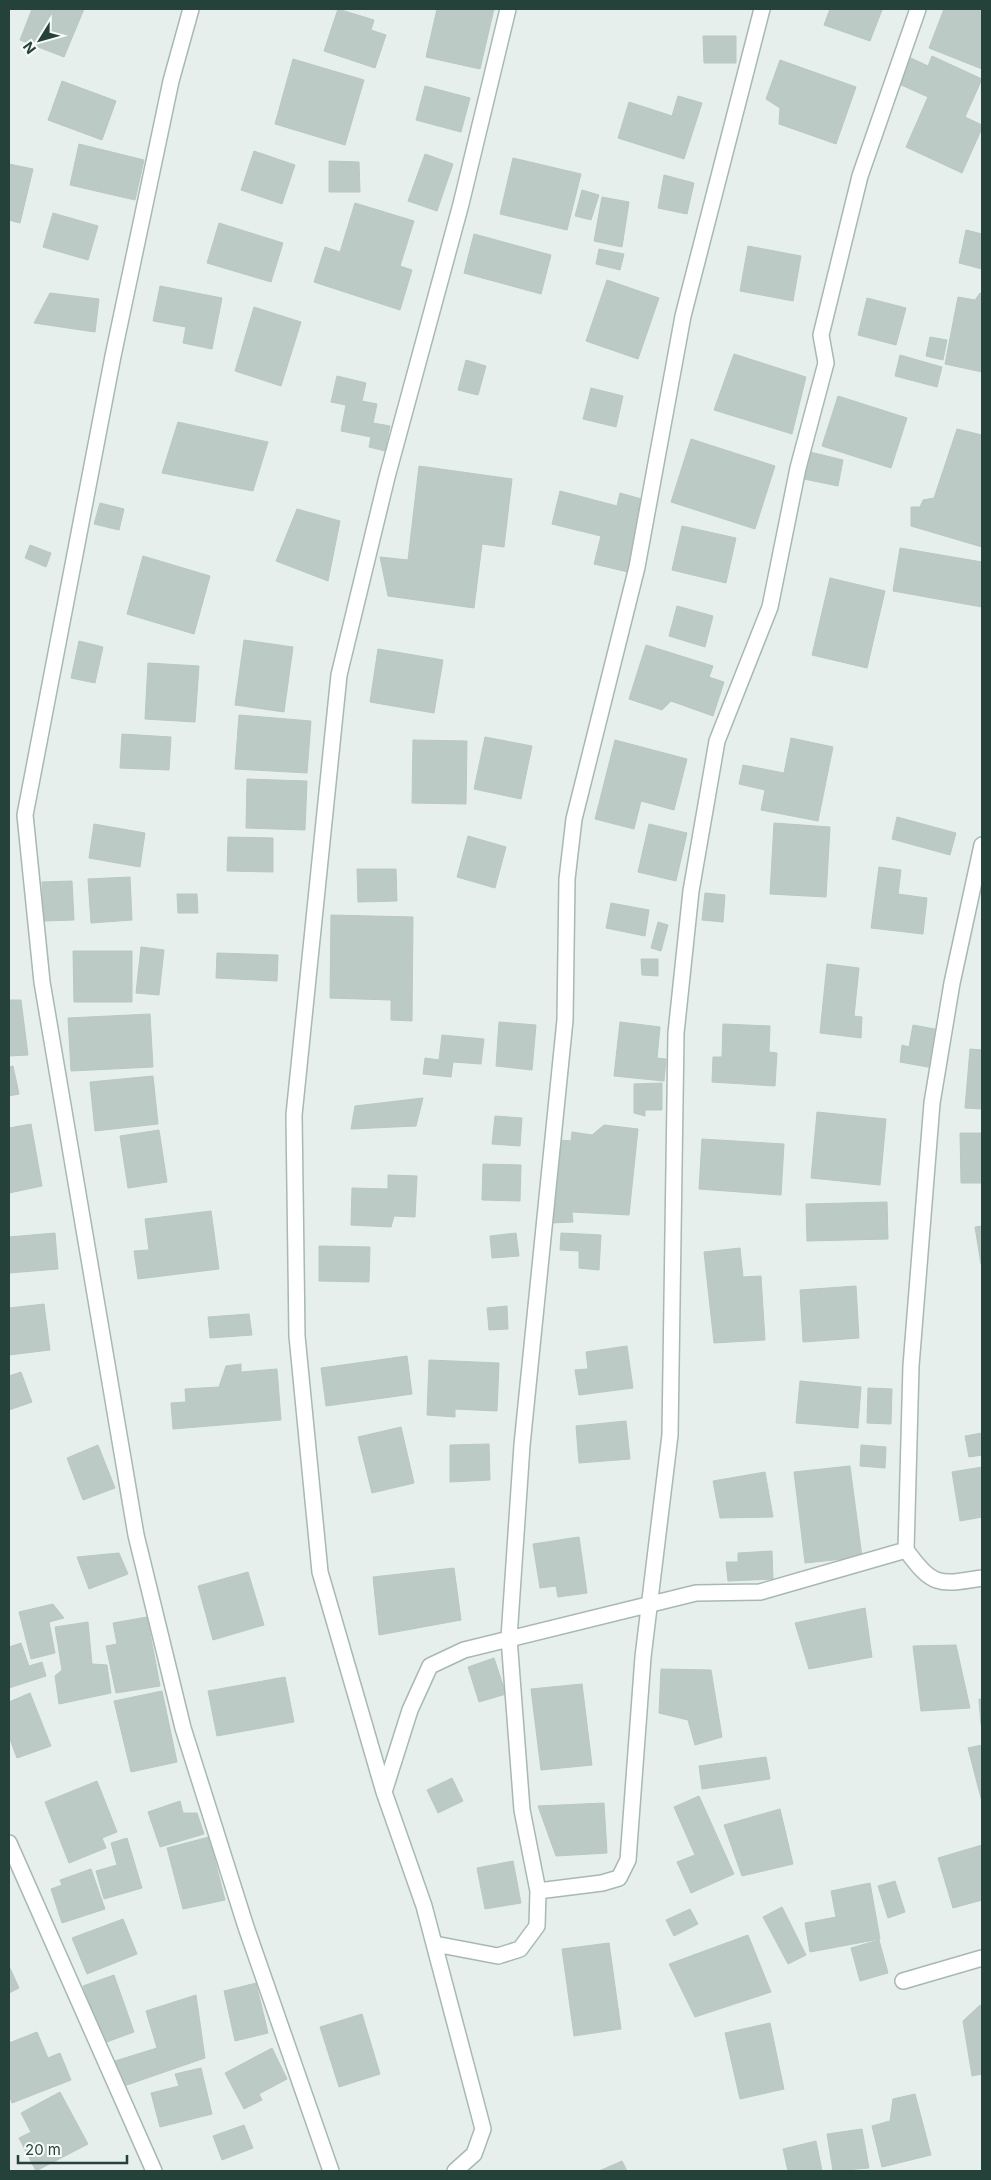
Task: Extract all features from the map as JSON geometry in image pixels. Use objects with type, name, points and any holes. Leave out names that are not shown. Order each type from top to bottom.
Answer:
[{"type":"street","points":[[191,9],[171,81],[113,356],[25,815],[42,982],[136,1535],[183,1728],[246,1928],[331,2171]]},
{"type":"street","points":[[455,2171],[474,2154],[483,2129],[435,1944],[384,1792],[320,1572],[297,1336],[294,1115],[339,675],[387,478],[461,204],[508,9]]},
{"type":"street","points":[[435,1944],[498,1956],[520,1949],[537,1926],[538,1890],[522,1810],[508,1638],[522,1445],[565,1020],[567,879],[574,819],[637,567],[683,316],[762,9]]},
{"type":"street","points":[[538,1890],[602,1883],[619,1878],[628,1860],[644,1657],[670,1435],[676,1033],[691,890],[717,741],[770,607],[798,468],[826,363],[821,335],[860,176],[918,9]]},
{"type":"street","points":[[982,844],[952,983],[932,1103],[912,1366],[906,1550],[922,1571],[945,1584],[982,1578]]},
{"type":"street","points":[[384,1792],[410,1710],[430,1666],[464,1650],[696,1593],[760,1592],[906,1550]]},
{"type":"street","points":[[9,1844],[154,2171]]},
{"type":"street","points":[[903,1981],[982,1958]]},
{"type":"building","points":[[32,9],[84,9],[64,57],[20,40]]},
{"type":"building","points":[[338,9],[374,20],[371,30],[386,35],[375,68],[324,51]]},
{"type":"building","points":[[437,9],[494,9],[480,69],[426,57]]},
{"type":"building","points":[[830,9],[882,10],[870,41],[824,25]]},
{"type":"building","points":[[944,9],[982,9],[982,69],[929,48]]},
{"type":"building","points":[[703,36],[736,36],[736,63],[704,63]]},
{"type":"building","points":[[932,56],[982,79],[965,117],[982,125],[982,128],[962,173],[906,147],[928,97],[899,84],[911,58],[928,66]]},
{"type":"building","points":[[293,59],[364,80],[345,145],[275,124]]},
{"type":"building","points":[[780,60],[856,87],[836,144],[779,124],[780,108],[766,99]]},
{"type":"building","points":[[62,81],[116,101],[102,140],[48,120]]},
{"type":"building","points":[[425,86],[470,98],[461,132],[416,120]]},
{"type":"building","points":[[678,96],[702,103],[684,159],[618,138],[629,102],[672,116]]},
{"type":"building","points":[[79,144],[144,160],[135,200],[70,185]]},
{"type":"building","points":[[254,151],[295,165],[282,204],[241,190]]},
{"type":"building","points":[[425,154],[453,164],[437,211],[408,201]]},
{"type":"building","points":[[513,158],[581,174],[567,230],[500,214]]},
{"type":"building","points":[[329,161],[359,162],[360,192],[329,192]]},
{"type":"building","points":[[9,164],[33,169],[20,223],[9,220]]},
{"type":"building","points":[[664,175],[694,183],[687,214],[658,208]]},
{"type":"building","points":[[582,190],[599,195],[591,220],[575,216]]},
{"type":"building","points":[[602,197],[629,202],[622,247],[594,241]]},
{"type":"building","points":[[355,203],[414,221],[400,266],[412,270],[400,310],[314,282],[325,247],[340,252]]},
{"type":"building","points":[[53,213],[98,226],[88,260],[43,247]]},
{"type":"building","points":[[219,223],[283,243],[271,282],[207,263]]},
{"type":"building","points":[[966,230],[982,234],[982,269],[959,263]]},
{"type":"building","points":[[474,234],[551,255],[541,294],[464,273]]},
{"type":"building","points":[[748,246],[801,256],[793,301],[740,291]]},
{"type":"building","points":[[599,249],[624,254],[620,270],[596,264]]},
{"type":"building","points":[[607,280],[659,298],[638,359],[586,341]]},
{"type":"building","points":[[160,286],[222,298],[212,349],[183,343],[186,327],[153,321]]},
{"type":"building","points":[[50,293],[99,299],[95,332],[34,323]]},
{"type":"building","points":[[980,293],[982,294],[982,372],[945,364],[958,297],[975,300]]},
{"type":"building","points":[[867,298],[906,308],[896,345],[858,335]]},
{"type":"building","points":[[254,307],[301,322],[281,386],[235,371]]},
{"type":"building","points":[[930,337],[947,340],[943,360],[926,356]]},
{"type":"building","points":[[734,354],[806,377],[792,434],[714,410]]},
{"type":"building","points":[[900,355],[942,367],[937,387],[895,376]]},
{"type":"building","points":[[466,360],[486,366],[478,395],[458,390]]},
{"type":"building","points":[[337,376],[366,383],[362,401],[377,404],[373,423],[390,426],[385,451],[369,447],[371,437],[341,431],[346,405],[331,402]]},
{"type":"building","points":[[591,388],[623,396],[616,427],[583,419]]},
{"type":"building","points":[[838,396],[907,418],[891,468],[822,446]]},
{"type":"building","points":[[178,422],[268,442],[253,491],[162,473]]},
{"type":"building","points":[[957,429],[982,435],[982,547],[911,526],[911,507],[920,507],[923,500],[934,498]]},
{"type":"building","points":[[691,439],[775,466],[755,529],[671,502]]},
{"type":"building","points":[[810,452],[843,460],[838,486],[804,479]]},
{"type":"building","points":[[419,466],[512,479],[504,547],[482,544],[474,608],[388,596],[380,557],[408,560]]},
{"type":"building","points":[[560,491],[617,506],[620,493],[645,500],[628,572],[594,564],[601,536],[552,524]]},
{"type":"building","points":[[100,503],[124,509],[119,530],[94,524]]},
{"type":"building","points":[[297,509],[340,521],[328,581],[276,561]]},
{"type":"building","points":[[682,526],[736,538],[726,583],[672,570]]},
{"type":"building","points":[[30,545],[51,553],[46,567],[25,558]]},
{"type":"building","points":[[900,548],[982,562],[982,607],[893,591]]},
{"type":"building","points":[[143,556],[210,576],[194,634],[127,614]]},
{"type":"building","points":[[830,578],[885,591],[867,668],[812,655]]},
{"type":"building","points":[[677,606],[713,616],[705,647],[669,636]]},
{"type":"building","points":[[244,640],[293,647],[284,712],[235,705]]},
{"type":"building","points":[[79,641],[103,647],[95,683],[71,678]]},
{"type":"building","points":[[646,645],[713,666],[709,677],[724,682],[713,716],[671,701],[662,710],[629,699]]},
{"type":"building","points":[[378,649],[443,660],[434,713],[370,702]]},
{"type":"building","points":[[148,663],[199,666],[195,722],[145,719]]},
{"type":"building","points":[[239,715],[311,721],[307,773],[235,769]]},
{"type":"building","points":[[122,734],[171,737],[169,770],[120,768]]},
{"type":"building","points":[[485,737],[532,746],[521,799],[474,789]]},
{"type":"building","points":[[791,738],[833,747],[818,821],[761,810],[765,790],[739,784],[743,765],[784,773]]},
{"type":"building","points":[[413,740],[467,741],[466,804],[412,803]]},
{"type":"building","points":[[615,740],[687,759],[674,810],[641,801],[634,829],[595,819]]},
{"type":"building","points":[[247,779],[307,781],[305,830],[246,828]]},
{"type":"building","points":[[897,817],[956,833],[950,855],[892,839]]},
{"type":"building","points":[[774,823],[830,827],[826,897],[770,894]]},
{"type":"building","points":[[94,824],[145,833],[140,867],[89,858]]},
{"type":"building","points":[[649,824],[687,833],[676,881],[638,872]]},
{"type":"building","points":[[468,836],[506,847],[495,888],[457,877]]},
{"type":"building","points":[[228,837],[273,838],[273,872],[227,871]]},
{"type":"building","points":[[879,867],[901,870],[898,894],[927,898],[923,934],[871,928]]},
{"type":"building","points":[[357,869],[396,869],[397,901],[358,902]]},
{"type":"building","points":[[130,877],[132,920],[91,923],[88,879]]},
{"type":"building","points":[[72,881],[74,920],[44,921],[42,882]]},
{"type":"building","points":[[705,893],[725,895],[723,922],[702,920]]},
{"type":"building","points":[[177,894],[197,894],[198,913],[178,913]]},
{"type":"building","points":[[611,903],[649,910],[645,936],[606,928]]},
{"type":"building","points":[[331,915],[413,917],[412,1021],[391,1020],[391,1000],[330,998]]},
{"type":"building","points":[[658,922],[668,925],[661,951],[651,948]]},
{"type":"building","points":[[141,947],[164,950],[159,995],[136,993]]},
{"type":"building","points":[[73,951],[132,951],[132,1002],[74,1002]]},
{"type":"building","points":[[217,953],[278,955],[277,981],[216,978]]},
{"type":"building","points":[[641,959],[658,959],[658,976],[642,975]]},
{"type":"building","points":[[827,964],[859,968],[854,1016],[862,1017],[861,1038],[820,1033]]},
{"type":"building","points":[[9,1000],[21,1000],[28,1055],[9,1056]]},
{"type":"building","points":[[150,1014],[153,1067],[71,1071],[68,1018]]},
{"type":"building","points":[[499,1022],[536,1025],[532,1070],[496,1066]]},
{"type":"building","points":[[620,1022],[660,1027],[657,1058],[666,1059],[664,1081],[614,1076]]},
{"type":"building","points":[[723,1024],[770,1026],[769,1052],[777,1053],[775,1086],[712,1082],[713,1057],[722,1057]]},
{"type":"building","points":[[913,1025],[940,1030],[933,1068],[900,1062],[902,1045],[909,1047]]},
{"type":"building","points":[[442,1035],[484,1039],[481,1064],[453,1062],[451,1077],[423,1074],[425,1058],[439,1060]]},
{"type":"building","points":[[970,1049],[982,1050],[982,1109],[965,1108]]},
{"type":"building","points":[[13,1066],[19,1094],[9,1096],[9,1067]]},
{"type":"building","points":[[153,1076],[158,1124],[95,1131],[90,1082]]},
{"type":"building","points":[[662,1083],[662,1110],[645,1110],[645,1116],[634,1113],[634,1084]]},
{"type":"building","points":[[423,1098],[416,1126],[351,1129],[355,1106]]},
{"type":"building","points":[[817,1112],[886,1119],[880,1185],[811,1178]]},
{"type":"building","points":[[495,1116],[522,1118],[520,1146],[492,1144]]},
{"type":"building","points":[[31,1124],[42,1186],[9,1193],[9,1128]]},
{"type":"building","points":[[604,1125],[638,1129],[629,1215],[572,1212],[573,1222],[551,1223],[559,1140],[571,1141],[572,1132],[592,1135]]},
{"type":"building","points":[[159,1130],[167,1182],[128,1188],[120,1136]]},
{"type":"building","points":[[960,1133],[982,1133],[982,1183],[961,1183]]},
{"type":"building","points":[[702,1139],[784,1144],[781,1195],[699,1189]]},
{"type":"building","points":[[483,1164],[521,1165],[520,1201],[482,1200]]},
{"type":"building","points":[[388,1175],[417,1176],[415,1217],[394,1216],[391,1227],[351,1225],[352,1188],[388,1189]]},
{"type":"building","points":[[887,1202],[888,1239],[807,1241],[806,1204]]},
{"type":"building","points":[[211,1211],[219,1269],[138,1279],[134,1251],[149,1250],[145,1219]]},
{"type":"building","points":[[982,1226],[982,1264],[981,1264],[975,1227]]},
{"type":"building","points":[[55,1233],[58,1269],[9,1273],[9,1237]]},
{"type":"building","points":[[516,1233],[519,1256],[492,1258],[490,1236]]},
{"type":"building","points":[[561,1233],[601,1235],[599,1270],[579,1268],[579,1251],[560,1250]]},
{"type":"building","points":[[319,1246],[370,1247],[369,1282],[319,1281]]},
{"type":"building","points":[[740,1248],[743,1277],[761,1276],[765,1340],[714,1343],[704,1252]]},
{"type":"building","points":[[856,1286],[859,1338],[803,1342],[800,1290]]},
{"type":"building","points":[[44,1304],[50,1350],[9,1355],[9,1308]]},
{"type":"building","points":[[507,1306],[508,1329],[489,1330],[487,1308]]},
{"type":"building","points":[[249,1314],[252,1335],[210,1338],[208,1317]]},
{"type":"building","points":[[627,1346],[633,1388],[579,1395],[575,1370],[588,1369],[586,1352]]},
{"type":"building","points":[[407,1356],[412,1394],[326,1406],[321,1368]]},
{"type":"building","points":[[429,1360],[499,1363],[497,1411],[455,1409],[455,1417],[427,1415]]},
{"type":"building","points":[[241,1364],[241,1372],[277,1369],[281,1420],[173,1429],[171,1403],[186,1402],[185,1389],[219,1387],[226,1366]]},
{"type":"building","points":[[21,1372],[32,1402],[9,1410],[9,1376]]},
{"type":"building","points":[[800,1381],[861,1387],[858,1428],[796,1423]]},
{"type":"building","points":[[868,1388],[892,1389],[891,1424],[867,1423]]},
{"type":"building","points":[[626,1421],[630,1459],[579,1463],[576,1426]]},
{"type":"building","points":[[401,1427],[414,1483],[372,1493],[358,1437]]},
{"type":"building","points":[[982,1433],[982,1455],[969,1457],[965,1436]]},
{"type":"building","points":[[489,1444],[490,1480],[450,1482],[450,1445]]},
{"type":"building","points":[[98,1445],[115,1488],[83,1500],[67,1458]]},
{"type":"building","points":[[861,1445],[886,1447],[885,1468],[860,1466]]},
{"type":"building","points":[[850,1466],[862,1557],[805,1563],[794,1472]]},
{"type":"building","points":[[982,1467],[982,1517],[960,1521],[952,1472]]},
{"type":"building","points":[[765,1472],[773,1517],[720,1518],[713,1481]]},
{"type":"building","points":[[579,1537],[587,1593],[558,1597],[556,1586],[540,1588],[533,1544]]},
{"type":"building","points":[[772,1551],[773,1579],[728,1581],[726,1562],[738,1562],[738,1553]]},
{"type":"building","points":[[119,1553],[128,1574],[89,1589],[77,1557]]},
{"type":"building","points":[[454,1568],[461,1620],[379,1635],[373,1577]]},
{"type":"building","points":[[248,1572],[264,1625],[213,1640],[198,1586]]},
{"type":"building","points":[[53,1604],[64,1618],[49,1622],[55,1653],[31,1659],[19,1612]]},
{"type":"building","points":[[865,1608],[872,1657],[809,1669],[795,1623]]},
{"type":"building","points":[[147,1617],[160,1686],[116,1693],[106,1646],[117,1644],[113,1623]]},
{"type":"building","points":[[88,1622],[92,1664],[107,1665],[111,1693],[59,1704],[55,1676],[62,1670],[55,1627]]},
{"type":"building","points":[[21,1643],[29,1666],[42,1662],[46,1676],[9,1688],[9,1647]]},
{"type":"building","points":[[956,1645],[970,1708],[921,1711],[913,1646]]},
{"type":"building","points":[[494,1658],[506,1694],[479,1702],[468,1667]]},
{"type":"building","points":[[661,1669],[711,1670],[722,1737],[695,1745],[688,1720],[659,1713]]},
{"type":"building","points":[[285,1677],[294,1722],[217,1736],[208,1691]]},
{"type":"building","points":[[582,1684],[592,1765],[541,1770],[531,1689]]},
{"type":"building","points":[[162,1691],[177,1762],[131,1772],[114,1701]]},
{"type":"building","points":[[30,1693],[51,1746],[17,1758],[9,1737],[9,1702]]},
{"type":"building","points":[[979,1699],[982,1699],[982,1725],[981,1725]]},
{"type":"building","points":[[982,1745],[982,1802],[968,1748]]},
{"type":"building","points":[[766,1757],[770,1779],[702,1789],[699,1766]]},
{"type":"building","points":[[452,1778],[463,1801],[438,1813],[427,1790]]},
{"type":"building","points":[[97,1781],[117,1832],[102,1838],[106,1848],[69,1863],[45,1802]]},
{"type":"building","points":[[699,1796],[734,1874],[691,1893],[677,1862],[695,1855],[674,1807]]},
{"type":"building","points":[[180,1801],[183,1813],[197,1813],[204,1834],[160,1847],[148,1812]]},
{"type":"building","points":[[604,1803],[607,1853],[556,1856],[538,1806]]},
{"type":"building","points":[[780,1809],[793,1864],[742,1876],[724,1825]]},
{"type":"building","points":[[209,1837],[225,1900],[183,1909],[167,1848]]},
{"type":"building","points":[[127,1838],[142,1888],[104,1899],[96,1871],[117,1865],[111,1843]]},
{"type":"building","points":[[982,1845],[982,1900],[953,1908],[938,1858]]},
{"type":"building","points":[[513,1861],[521,1903],[485,1909],[477,1868]]},
{"type":"building","points":[[91,1869],[105,1909],[62,1923],[51,1889],[62,1885],[60,1880]]},
{"type":"building","points":[[895,1881],[905,1912],[888,1918],[878,1886]]},
{"type":"building","points":[[870,1883],[880,1939],[810,1952],[805,1923],[836,1917],[831,1891]]},
{"type":"building","points":[[782,1907],[806,1955],[788,1964],[763,1917]]},
{"type":"building","points":[[690,1909],[698,1924],[674,1936],[666,1920]]},
{"type":"building","points":[[123,1919],[137,1954],[87,1974],[72,1938]]},
{"type":"building","points":[[748,1935],[771,1992],[695,2017],[669,1964]]},
{"type":"building","points":[[879,1940],[888,1973],[860,1981],[851,1948]]},
{"type":"building","points":[[609,1943],[621,2029],[574,2036],[562,1949]]},
{"type":"building","points":[[9,1966],[19,1988],[9,1993]]},
{"type":"building","points":[[114,1975],[134,2032],[104,2043],[83,1986]]},
{"type":"building","points":[[256,1983],[268,2033],[235,2041],[224,1991]]},
{"type":"building","points":[[196,1995],[205,2058],[124,2086],[115,2061],[157,2048],[146,2011]]},
{"type":"building","points":[[980,2005],[982,2006],[982,2074],[972,2076],[963,2021]]},
{"type":"building","points":[[362,2014],[380,2074],[339,2087],[320,2027]]},
{"type":"building","points":[[770,2023],[784,2089],[740,2099],[725,2033]]},
{"type":"building","points":[[37,2032],[48,2058],[60,2053],[71,2080],[12,2103],[9,2094],[9,2043]]},
{"type":"building","points":[[272,2048],[287,2079],[259,2094],[262,2100],[244,2109],[225,2073]]},
{"type":"building","points":[[201,2068],[212,2114],[160,2127],[151,2093],[179,2086],[175,2074]]},
{"type":"building","points":[[60,2092],[88,2144],[36,2171],[19,2138],[31,2132],[21,2113]]},
{"type":"building","points":[[915,2094],[931,2155],[882,2167],[872,2126],[890,2121],[893,2099]]},
{"type":"building","points":[[244,2125],[253,2148],[222,2160],[213,2136]]},
{"type":"building","points":[[862,2129],[869,2168],[833,2171],[827,2134]]},
{"type":"building","points":[[816,2141],[822,2171],[788,2171],[783,2149]]},
{"type":"building","points":[[622,2161],[627,2171],[599,2171]]}]
